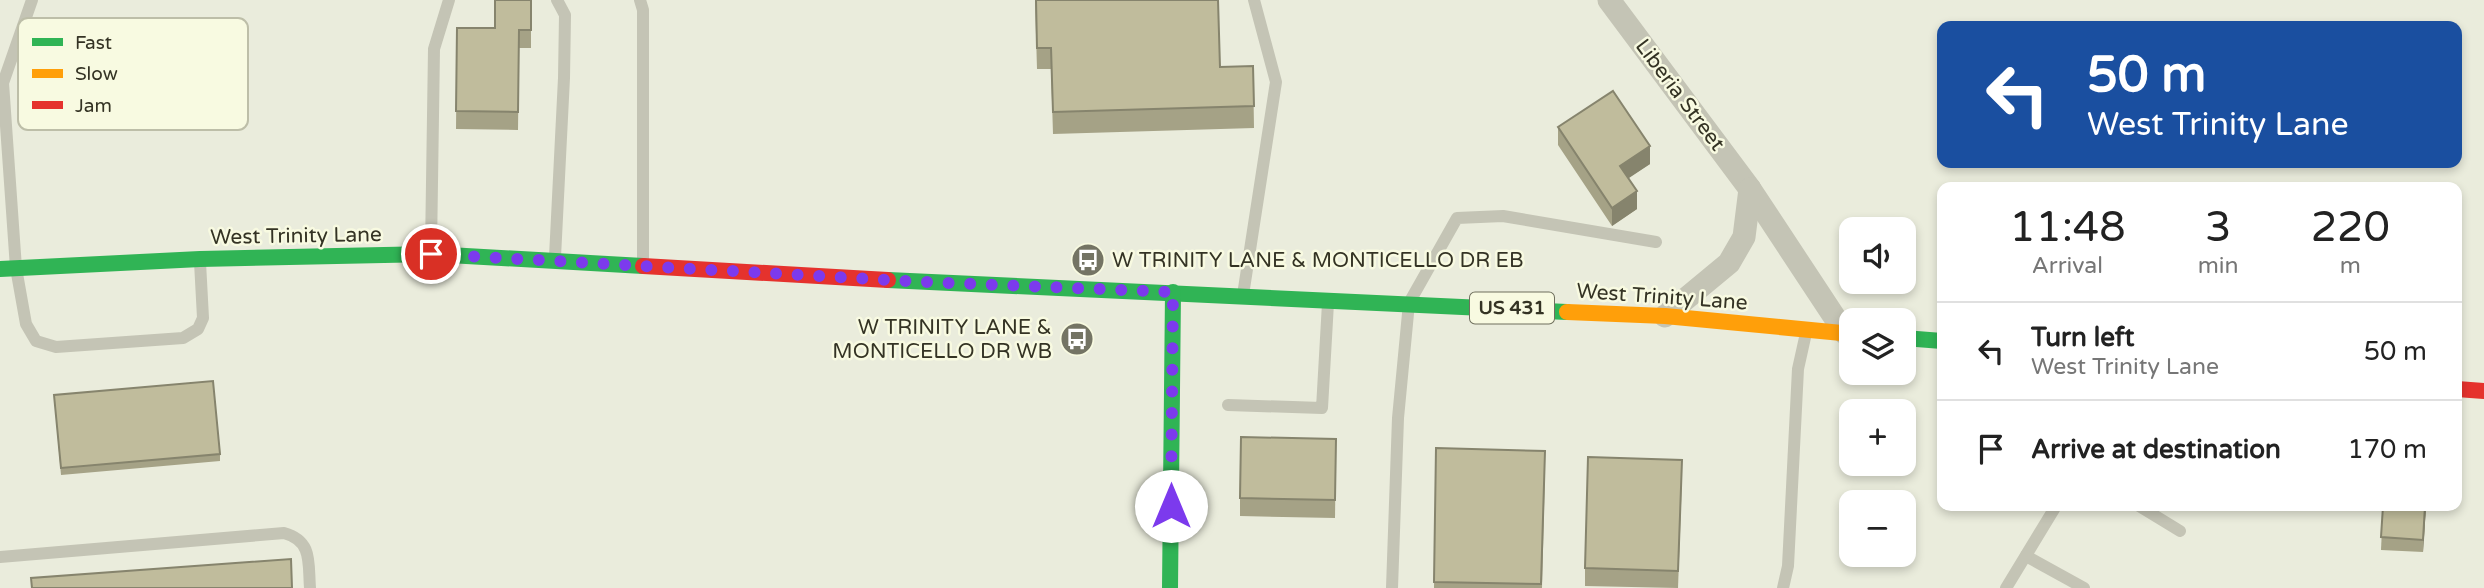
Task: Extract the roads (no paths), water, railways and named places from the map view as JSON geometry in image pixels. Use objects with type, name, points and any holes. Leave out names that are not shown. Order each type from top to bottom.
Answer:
[{"type":"main road","name":"West Trinity Lane","points":[[8,268],[200,259],[431,254],[925,282],[1665,316],[1839,332]]},
{"type":"main road","points":[[1170,588],[1173,292]]},
{"type":"main road","points":[[1916,339],[1937,341]]},
{"type":"main road","points":[[2462,389],[2484,391]]},
{"type":"street","name":"Liberia Street","points":[[1609,0],[1750,189],[1839,320]]},
{"type":"street","points":[[1665,316],[1729,263],[1744,237],[1750,189]]},
{"type":"lane","points":[[26,18],[32,0]]},
{"type":"lane","points":[[431,254],[434,49],[449,0]]},
{"type":"lane","points":[[555,261],[565,65],[565,15],[558,0]]},
{"type":"lane","points":[[640,0],[643,10],[643,266]]},
{"type":"lane","points":[[1243,295],[1276,82],[1254,0]]},
{"type":"lane","points":[[18,40],[3,83],[8,268],[26,324],[36,341],[56,347],[183,338],[198,329],[204,317],[200,259]]},
{"type":"lane","points":[[1392,588],[1398,418],[1409,303],[1457,218],[1503,216],[1656,242]]},
{"type":"lane","points":[[1228,405],[1322,408],[1328,300]]},
{"type":"lane","points":[[1783,588],[1788,566],[1798,369],[1807,329]]},
{"type":"lane","points":[[2006,588],[2053,511]]},
{"type":"lane","points":[[2147,511],[2180,531]]},
{"type":"lane","points":[[0,557],[284,533],[298,537],[306,548],[310,588]]},
{"type":"lane","points":[[2026,555],[2084,588]]},
{"type":"place","name":"W TRINITY LANE & MONTICELLO DR EB","points":[[1088,260]]},
{"type":"place","name":"W TRINITY LANE & MONTICELLO DR WB","points":[[1077,339]]}]
